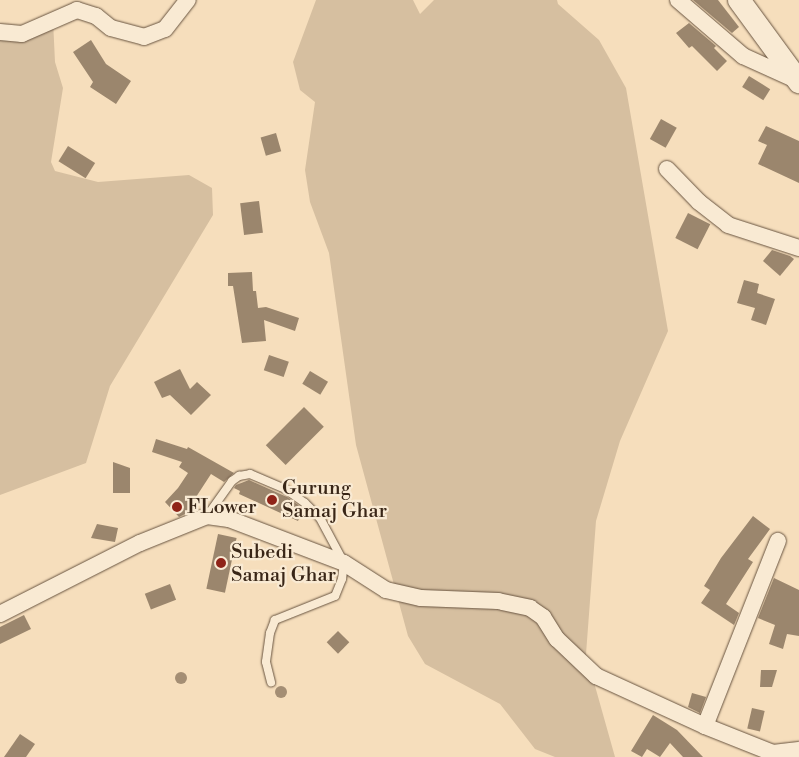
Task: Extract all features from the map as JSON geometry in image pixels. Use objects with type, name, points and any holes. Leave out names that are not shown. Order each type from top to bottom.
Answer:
[{"type":"street","points":[[0,32],[22,34],[77,10],[96,16],[111,28],[144,37],[165,29],[188,0]]},
{"type":"street","points":[[678,0],[743,56],[799,81]]},
{"type":"street","points":[[739,0],[799,81]]},
{"type":"street","points":[[667,169],[699,202],[728,225],[799,248]]},
{"type":"street","points":[[0,614],[140,543],[207,516],[229,519],[344,563],[386,590],[421,598],[498,601],[530,608],[543,617],[557,639],[596,676],[705,726],[773,753],[799,750]]},
{"type":"street","points":[[705,726],[778,541]]},
{"type":"lane","points":[[207,516],[232,481],[239,476],[250,474],[285,489],[305,503],[320,518],[344,563],[342,579],[335,596],[276,620],[270,633],[266,662],[271,682]]},
{"type":"shaded area","points":[[316,0],[413,0],[420,14],[434,0],[557,0],[558,4],[599,40],[626,88],[668,331],[620,441],[596,521],[586,654],[615,757],[555,757],[535,749],[500,704],[425,664],[408,636],[356,445],[329,253],[310,202],[305,170],[315,102],[300,90],[293,62]]},
{"type":"shaded area","points":[[53,20],[55,62],[63,88],[51,162],[55,171],[98,182],[189,175],[212,188],[213,215],[110,386],[86,463],[0,495],[0,33]]},
{"type":"building","points":[[693,0],[718,0],[739,27],[732,33]]},
{"type":"building","points":[[689,23],[716,46],[714,48],[727,61],[717,71],[692,46],[689,48],[676,33]]},
{"type":"building","points":[[91,40],[106,64],[131,81],[116,104],[90,87],[93,82],[73,52]]},
{"type":"building","points":[[749,76],[770,89],[763,100],[742,87]]},
{"type":"building","points":[[661,119],[677,128],[666,148],[650,139]]},
{"type":"building","points":[[766,126],[799,141],[799,183],[758,164],[767,145],[758,141]]},
{"type":"building","points":[[276,133],[281,151],[266,156],[261,137]]},
{"type":"building","points":[[68,146],[95,163],[86,178],[58,161]]},
{"type":"building","points":[[259,201],[263,233],[244,235],[240,203]]},
{"type":"building","points":[[688,213],[710,224],[698,249],[675,238]]},
{"type":"building","points":[[772,250],[794,259],[780,276],[763,261]]},
{"type":"building","points":[[252,272],[253,291],[256,291],[258,308],[266,307],[299,318],[295,331],[264,320],[266,341],[242,343],[233,286],[228,286],[228,273]]},
{"type":"building","points":[[744,280],[759,284],[757,293],[775,299],[766,325],[751,320],[755,308],[737,303]]},
{"type":"building","points":[[269,355],[289,362],[284,377],[264,370]]},
{"type":"building","points":[[180,369],[190,389],[197,382],[211,395],[191,415],[170,395],[162,398],[154,382]]},
{"type":"building","points":[[310,371],[328,382],[320,395],[302,384]]},
{"type":"building","points":[[304,407],[324,427],[286,465],[266,445]]},
{"type":"building","points":[[156,439],[187,449],[188,447],[234,473],[224,482],[211,474],[185,514],[179,517],[165,502],[188,473],[179,467],[182,462],[152,452]]},
{"type":"building","points":[[113,462],[130,468],[130,493],[113,493]]},
{"type":"building","name":"Gurung Samaj Ghar","points":[[249,480],[287,497],[301,507],[303,509],[298,521],[239,494],[240,491],[234,488],[236,485]]},
{"type":"building","points":[[753,516],[770,529],[748,559],[753,562],[726,604],[739,613],[734,625],[701,603],[710,590],[704,586],[721,558]]},
{"type":"building","points":[[97,524],[118,528],[115,542],[91,538]]},
{"type":"building","name":"Subedi Samaj Ghar","points":[[218,534],[237,538],[225,593],[206,589]]},
{"type":"building","points":[[774,578],[799,590],[799,636],[787,634],[783,649],[769,644],[775,625],[758,618]]},
{"type":"building","points":[[170,584],[176,600],[151,610],[145,594]]},
{"type":"building","points":[[24,615],[31,629],[0,644],[0,627]]},
{"type":"building","points":[[338,631],[349,642],[338,654],[327,642]]},
{"type":"building","points":[[761,670],[777,670],[772,687],[760,687]]},
{"type":"building","points":[[692,693],[706,697],[700,713],[688,707]]},
{"type":"building","points":[[752,708],[765,711],[760,731],[747,728]]},
{"type":"building","points":[[653,715],[677,730],[703,757],[683,757],[670,743],[660,757],[647,749],[642,757],[631,751]]},
{"type":"building","points":[[20,734],[35,744],[26,757],[4,757]]},
{"type":"place","name":"Gurung Samaj Ghar","points":[[272,500]]},
{"type":"place","name":"FLower","points":[[177,507]]},
{"type":"place","name":"Subedi Samaj Ghar","points":[[221,563]]}]
